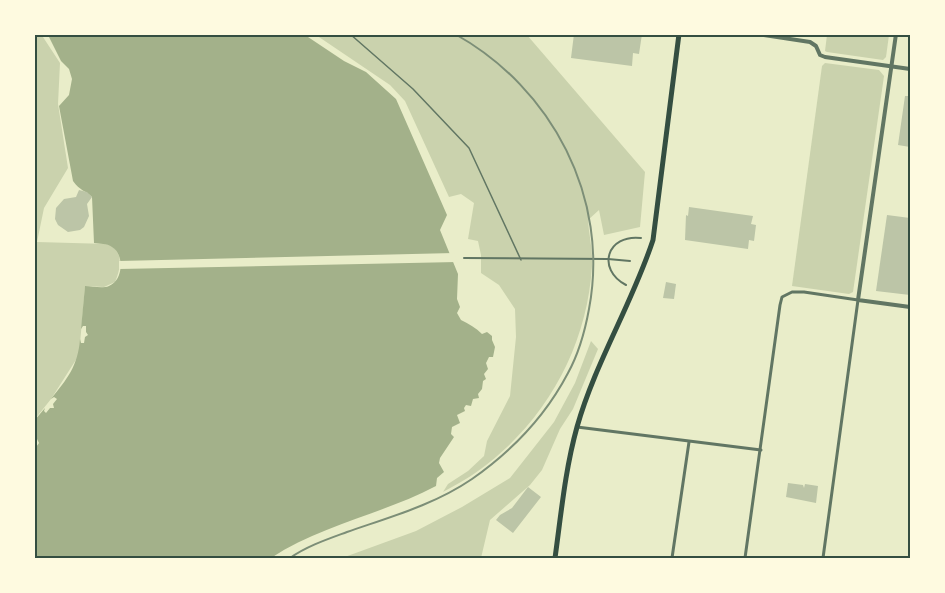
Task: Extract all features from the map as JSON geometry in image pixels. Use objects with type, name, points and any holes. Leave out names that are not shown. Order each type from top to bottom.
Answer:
[{"type":"main road","points":[[555,558],[577,427],[587,398],[644,267],[653,240],[679,34]]},
{"type":"street","points":[[757,34],[810,42],[816,46],[820,55],[825,57],[910,69]]},
{"type":"street","points":[[823,558],[896,34]]},
{"type":"street","points":[[626,285],[610,272],[608,259],[610,250],[621,240],[640,238]]},
{"type":"street","points":[[464,258],[630,261]]},
{"type":"street","points":[[745,558],[780,305],[785,294],[804,292],[910,307]]},
{"type":"street","points":[[577,427],[761,450]]},
{"type":"street","points":[[672,558],[689,441]]},
{"type":"lane","points":[[350,34],[413,89],[469,148],[521,260]]},
{"type":"shaded area","points":[[41,34],[60,63],[58,104],[68,168],[44,208],[37,242],[108,244],[117,251],[120,261],[115,282],[104,287],[85,286],[79,355],[51,399],[35,419],[34,35]]},
{"type":"shaded area","points":[[48,35],[305,35],[344,61],[366,72],[396,99],[447,215],[440,230],[458,274],[457,299],[460,307],[457,313],[461,320],[482,334],[487,332],[492,336],[495,347],[493,357],[489,357],[486,363],[488,369],[484,374],[486,379],[478,394],[479,398],[473,399],[471,406],[466,405],[465,411],[457,415],[460,423],[452,427],[451,434],[454,437],[440,458],[439,463],[444,472],[437,478],[436,486],[310,537],[271,558],[35,558],[34,450],[39,443],[35,435],[34,421],[45,408],[46,413],[50,408],[54,408],[53,404],[57,399],[54,397],[51,399],[74,365],[80,339],[81,343],[84,343],[88,335],[86,326],[81,329],[85,286],[109,286],[117,279],[121,268],[119,256],[112,247],[94,243],[92,197],[73,181],[59,106],[69,95],[72,79],[69,69],[61,61]]},
{"type":"shaded area","points":[[316,35],[527,35],[645,172],[640,227],[604,235],[599,210],[588,220],[592,260],[582,326],[558,381],[542,407],[502,452],[474,474],[443,492],[448,484],[468,471],[484,456],[487,441],[510,396],[516,337],[515,309],[499,285],[481,273],[478,241],[468,239],[474,203],[461,194],[449,197],[405,101],[390,85]]},
{"type":"shaded area","points":[[827,35],[889,35],[886,57],[883,60],[827,52],[825,51]]},
{"type":"shaded area","points":[[825,63],[879,70],[884,76],[853,292],[849,294],[792,286],[822,66]]},
{"type":"shaded area","points":[[591,341],[598,349],[573,409],[560,429],[542,470],[530,485],[490,520],[481,558],[342,558],[416,531],[510,478],[554,422],[575,383]]},
{"type":"pier","points":[[454,253],[457,262],[119,269],[119,261]]},
{"type":"building","points":[[574,34],[642,34],[639,54],[633,53],[632,66],[571,58]]},
{"type":"building","points":[[905,96],[910,96],[910,147],[898,145]]},
{"type":"building","points":[[79,190],[87,192],[92,197],[87,204],[89,216],[84,227],[68,232],[58,225],[55,219],[56,208],[64,199],[76,197]]},
{"type":"building","points":[[689,207],[753,216],[751,224],[756,225],[754,241],[749,240],[748,249],[685,240],[686,215],[688,216]]},
{"type":"building","points":[[887,215],[910,218],[910,295],[876,291]]},
{"type":"building","points":[[666,282],[676,284],[674,299],[663,298]]},
{"type":"building","points":[[788,483],[803,485],[804,488],[805,484],[818,486],[816,503],[786,497]]},
{"type":"building","points":[[528,487],[541,497],[513,533],[496,520],[512,508]]},
{"type":"railway","points":[[290,558],[325,540],[427,503],[457,488],[487,468],[514,445],[549,404],[568,373],[581,342],[589,309],[593,268],[591,227],[581,187],[566,150],[546,115],[520,84],[489,57],[455,34]]}]
